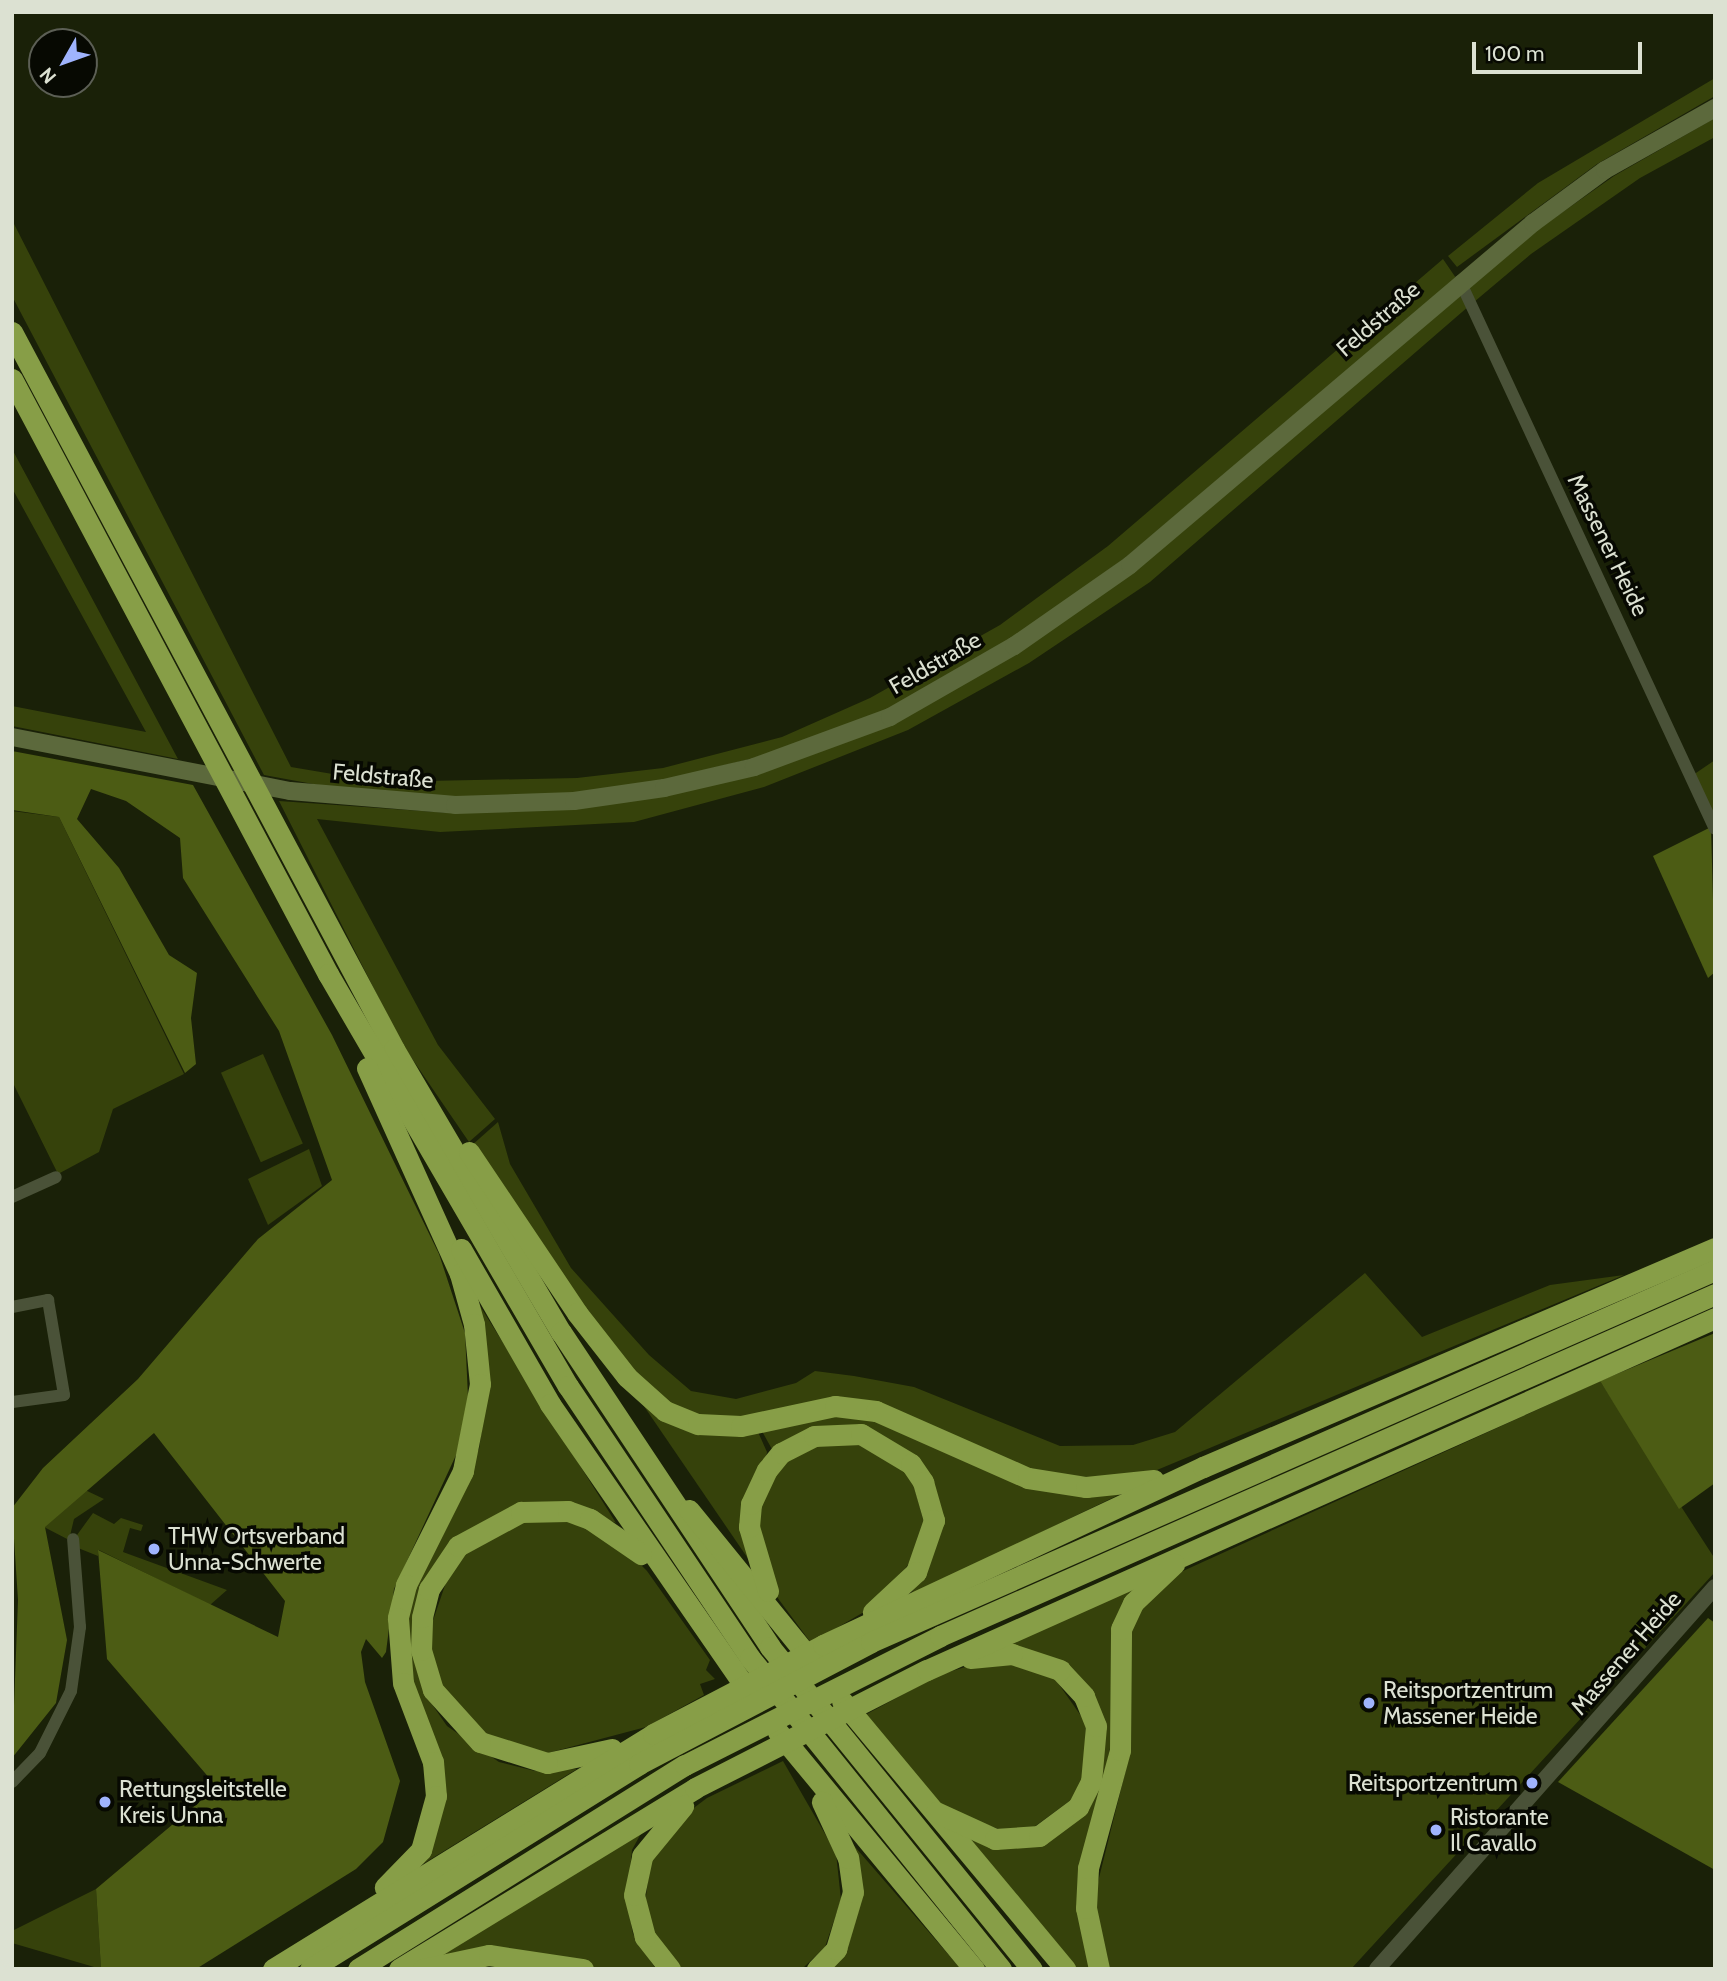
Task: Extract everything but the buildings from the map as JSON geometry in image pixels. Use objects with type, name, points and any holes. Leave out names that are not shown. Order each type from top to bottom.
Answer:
[{"type":"highway","points":[[12,332],[394,1049],[635,1448],[770,1647],[838,1737],[1031,1969]]},
{"type":"highway","points":[[12,379],[328,974],[568,1386],[750,1658],[818,1747],[1001,1969]]},
{"type":"highway","points":[[328,974],[460,1275],[474,1324],[480,1384],[463,1471],[406,1585],[398,1618],[402,1683],[433,1762],[430,1827],[405,1869],[347,1921]]},
{"type":"highway","points":[[394,1049],[577,1314],[627,1377],[665,1411],[698,1424],[741,1426],[835,1406],[876,1411],[1028,1478],[1086,1488],[1146,1482],[1203,1466]]},
{"type":"highway","points":[[406,1153],[550,1404],[674,1591],[797,1757],[974,1969]]},
{"type":"highway","points":[[273,1969],[653,1734],[823,1646],[1203,1466],[1715,1248]]},
{"type":"highway","points":[[310,1969],[639,1764],[871,1642],[1715,1270]]},
{"type":"highway","points":[[358,1969],[685,1765],[940,1636],[1715,1294]]},
{"type":"highway","points":[[399,1969],[695,1787],[927,1670],[1233,1530],[1715,1318]]},
{"type":"highway","points":[[793,1636],[751,1550],[751,1504],[781,1453],[814,1436],[861,1434],[897,1450],[923,1482],[932,1538],[901,1590],[823,1646]]},
{"type":"highway","points":[[635,1448],[793,1636],[900,1777],[1065,1969]]},
{"type":"highway","points":[[653,1734],[569,1761],[522,1760],[496,1751],[461,1728],[433,1690],[421,1650],[422,1617],[429,1590],[458,1546],[521,1512],[568,1511],[608,1527],[674,1591]]},
{"type":"highway","points":[[1099,1969],[1086,1908],[1088,1868],[1120,1750],[1121,1629],[1146,1589],[1233,1530]]},
{"type":"highway","points":[[900,1777],[937,1813],[970,1833],[1017,1840],[1061,1823],[1091,1782],[1096,1726],[1084,1696],[1060,1670],[1031,1658],[987,1654],[927,1670]]},
{"type":"highway","points":[[670,1969],[638,1916],[634,1895],[642,1856],[675,1811],[757,1757]]},
{"type":"highway","points":[[797,1757],[839,1835],[852,1875],[847,1925],[817,1969]]},
{"type":"highway","points":[[423,1969],[489,1955],[583,1969]]},
{"type":"main road","name":"Feldstraße","points":[[12,737],[290,791],[394,804],[574,801],[754,767],[890,717],[1014,646],[1130,565],[1460,281],[1605,170],[1715,108]]},
{"type":"street","name":"Massener Heide","points":[[1460,281],[1715,829]]},
{"type":"street","points":[[12,1197],[56,1177]]},
{"type":"street","points":[[12,1307],[48,1300],[64,1395],[12,1402]]},
{"type":"street","points":[[12,1782],[46,1745],[71,1691],[80,1627],[73,1539]]},
{"type":"street","name":"Massener Heide","points":[[1377,1969],[1715,1587]]},
{"type":"green space","points":[[1715,78],[1715,96],[1597,164],[1457,267],[1448,256],[1538,183]]},
{"type":"green space","points":[[1715,118],[1715,137],[1640,178],[1531,254],[1474,302],[1467,288],[1540,228],[1614,176]]},
{"type":"green space","points":[[12,220],[291,767],[380,782],[577,778],[663,768],[782,737],[870,698],[1000,625],[1108,546],[1443,259],[1456,278],[1125,558],[1010,640],[881,713],[754,758],[664,780],[572,796],[458,800],[373,795],[264,775],[12,296]]},
{"type":"green space","points":[[1463,294],[1469,306],[1150,582],[1029,663],[908,730],[764,787],[634,822],[440,832],[317,819],[438,1045],[495,1119],[469,1142],[402,1044],[279,801],[450,813],[757,774],[1017,653]]},
{"type":"green space","points":[[12,449],[178,759],[12,726],[12,706],[146,732],[12,488]]},
{"type":"green space","points":[[12,751],[193,785],[332,1035],[439,1254],[465,1333],[468,1397],[457,1453],[394,1589],[386,1652],[382,1658],[366,1639],[361,1652],[365,1682],[400,1781],[383,1842],[356,1869],[196,1969],[101,1969],[96,1889],[217,1787],[107,1659],[98,1550],[278,1637],[285,1601],[154,1433],[45,1527],[67,1640],[56,1703],[12,1758],[18,1600],[12,1508],[43,1468],[138,1379],[258,1239],[332,1180],[279,1031],[183,878],[180,838],[126,801],[91,789],[77,819],[119,868],[169,955],[197,973],[191,1018],[196,1064],[185,1073],[59,817],[12,810]]},
{"type":"green space","points":[[1715,760],[1715,821],[1693,775]]},
{"type":"green space","points":[[12,811],[59,817],[184,1074],[113,1109],[99,1152],[58,1174],[12,1081]]},
{"type":"green space","points":[[1711,827],[1715,972],[1708,978],[1653,856]]},
{"type":"green space","points":[[263,1054],[303,1144],[261,1162],[221,1073]]},
{"type":"green space","points":[[498,1122],[510,1164],[571,1268],[649,1355],[691,1391],[736,1399],[796,1383],[815,1371],[854,1376],[914,1387],[1060,1446],[1133,1445],[1175,1432],[1365,1273],[1422,1337],[1550,1285],[1624,1275],[1145,1475],[1122,1480],[1029,1472],[877,1406],[739,1421],[699,1419],[668,1407],[630,1375],[471,1146]]},
{"type":"green space","points":[[309,1149],[322,1186],[268,1225],[248,1179]]},
{"type":"green space","points":[[470,1290],[616,1523],[563,1504],[508,1509],[454,1539],[425,1585],[427,1697],[447,1726],[499,1762],[535,1771],[577,1769],[418,1867],[437,1824],[408,1681],[407,1599],[479,1449],[486,1402]]},
{"type":"green space","points":[[1715,1333],[1715,1483],[1679,1509],[1600,1381]]},
{"type":"green space","name":"Reitsportzentrum Massener Heide","points":[[1600,1381],[1715,1559],[1715,1572],[1351,1969],[1110,1969],[1100,1946],[1095,1894],[1126,1769],[1130,1625],[1142,1604],[1172,1576]]},
{"type":"green space","points":[[637,1396],[758,1432],[767,1452],[749,1560]]},
{"type":"green space","points":[[835,1411],[874,1416],[986,1467],[1133,1488],[909,1596],[924,1576],[942,1523],[913,1456],[861,1428],[773,1451],[759,1426]]},
{"type":"green space","points":[[845,1437],[909,1468],[928,1537],[881,1602],[811,1643],[777,1597],[757,1552],[761,1490],[799,1449]]},
{"type":"green space","points":[[83,1489],[104,1499],[74,1519],[69,1540],[44,1527]]},
{"type":"green space","points":[[93,1513],[114,1524],[121,1518],[143,1525],[141,1531],[130,1528],[123,1552],[227,1590],[210,1605],[99,1550],[98,1556],[78,1548],[77,1535]]},
{"type":"green space","points":[[570,1521],[617,1541],[647,1571],[710,1660],[706,1670],[715,1679],[700,1684],[704,1695],[646,1727],[544,1754],[484,1736],[458,1712],[437,1677],[428,1635],[453,1562],[482,1538],[524,1522]]},
{"type":"green space","points":[[1148,1574],[1129,1601],[1116,1719],[1092,1836],[1095,1969],[1075,1969],[971,1840],[996,1843],[1064,1825],[1102,1754],[1061,1667],[985,1651]]},
{"type":"green space","points":[[1708,1618],[1715,1623],[1715,1870],[1558,1782]]},
{"type":"green space","points":[[988,1660],[1012,1660],[1053,1676],[1086,1723],[1084,1778],[1071,1800],[1034,1827],[1010,1833],[940,1808],[865,1715],[939,1675]]},
{"type":"green space","points":[[783,1761],[836,1853],[841,1900],[825,1947],[802,1969],[681,1969],[653,1936],[644,1911],[652,1851],[671,1825],[707,1798]]},
{"type":"green space","points":[[645,1826],[632,1850],[627,1902],[633,1934],[656,1969],[596,1969],[574,1960],[421,1962]]},
{"type":"green space","points":[[849,1840],[961,1969],[827,1969],[856,1920],[859,1882]]},
{"type":"green space","points":[[96,1889],[101,1969],[12,1943],[12,1931]]},
{"type":"place","name":"THW Ortsverband Unna-Schwerte","points":[[154,1549]]},
{"type":"place","name":"Reitsportzentrum Massener Heide","points":[[1369,1703]]},
{"type":"place","name":"Reitsportzentrum","points":[[1532,1783]]},
{"type":"place","name":"Rettungsleitstelle Kreis Unna","points":[[105,1802]]},
{"type":"place","name":"Ristorante Il Cavallo","points":[[1436,1830]]}]
